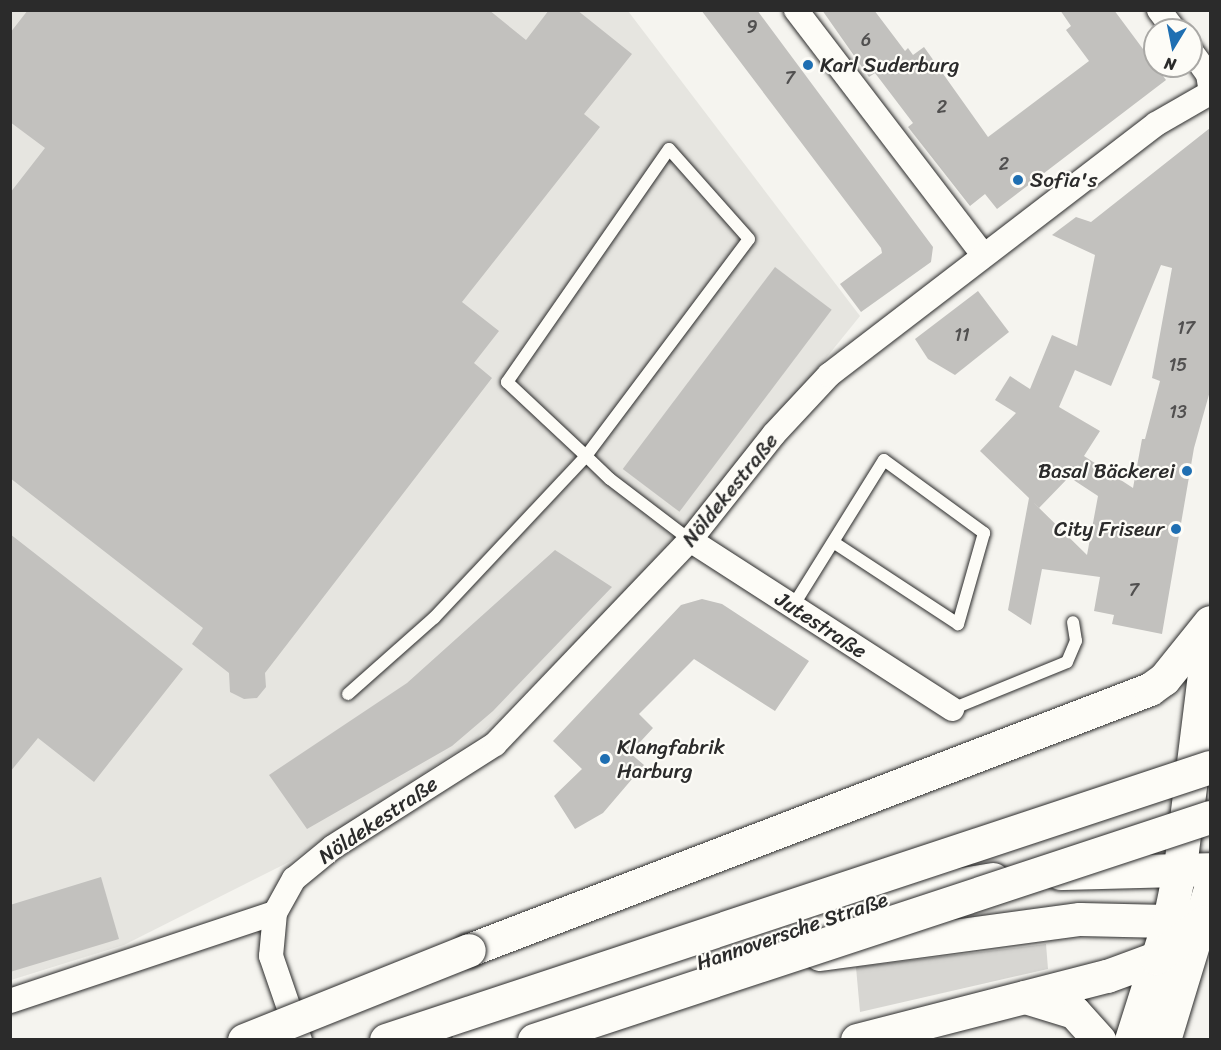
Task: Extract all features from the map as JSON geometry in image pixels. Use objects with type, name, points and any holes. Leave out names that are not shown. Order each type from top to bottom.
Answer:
[{"type":"main road","points":[[244,1040],[1157,684],[1210,623]]},
{"type":"main road","points":[[1131,1040],[1169,920],[1195,868],[1210,623]]},
{"type":"main road","points":[[386,1040],[1210,767]]},
{"type":"main road","points":[[534,1040],[1210,817]]},
{"type":"main road","name":"Hannoversche Straße","points":[[468,1040],[661,976],[803,922],[900,894],[1003,877],[1195,868]]},
{"type":"main road","points":[[1164,1040],[1207,922],[1210,889]]},
{"type":"main road","name":"Hannoversche Straße","points":[[661,976],[1080,919],[1207,922]]},
{"type":"main road","points":[[857,1040],[1107,976],[1156,958],[1207,922]]},
{"type":"main road","points":[[1021,997],[1044,1000],[1074,1012],[1100,1040]]},
{"type":"street","points":[[796,10],[983,255]]},
{"type":"street","points":[[1203,67],[1208,74],[1210,87]]},
{"type":"street","name":"Nöldekestraße","points":[[300,1040],[271,956],[275,913],[294,879],[333,847],[495,744],[690,540],[774,434],[829,375],[1156,124],[1210,93]]},
{"type":"street","name":"Jutestraße","points":[[690,540],[952,709]]},
{"type":"street","points":[[10,1001],[275,913]]},
{"type":"lane","points":[[348,694],[434,618],[585,456],[749,239],[669,149],[507,382],[585,456],[690,540]]},
{"type":"lane","points":[[792,606],[884,460],[984,533],[958,624],[833,542]]},
{"type":"lane","points":[[952,709],[1067,662],[1076,642],[1073,622]]},
{"type":"shaded area","points":[[11,11],[628,11],[860,316],[709,503],[598,622],[477,738],[289,862],[124,945],[11,980]]},
{"type":"shaded area","points":[[1046,944],[1048,969],[860,1012],[856,967]]},
{"type":"building","points":[[28,10],[489,10],[526,40],[549,10],[577,10],[632,54],[584,114],[600,127],[462,302],[499,331],[474,363],[492,378],[265,673],[266,687],[257,698],[244,699],[230,692],[229,673],[192,644],[203,628],[10,478],[10,193],[45,148],[10,122],[10,33]]},
{"type":"building","points":[[701,10],[757,10],[933,247],[931,262],[861,312],[840,284],[882,253],[881,248]]},
{"type":"building","points":[[822,10],[874,10],[905,51],[908,48],[913,55],[924,47],[988,137],[1089,61],[1066,30],[1071,26],[1060,10],[1114,10],[1143,49],[1143,78],[1165,78],[1166,80],[997,209],[985,194],[970,206],[908,127],[913,123],[875,73],[869,77]]},
{"type":"building","points":[[1210,128],[1210,391],[1194,448],[1162,634],[1112,624],[1114,615],[1094,611],[1100,577],[1042,569],[1031,625],[1008,610],[1029,498],[980,451],[1016,413],[995,400],[1010,376],[1030,389],[1052,335],[1077,346],[1095,255],[1052,235],[1076,217],[1091,222]],"holes":[[[1161,265],[1172,268],[1152,378],[1160,381],[1145,439],[1142,439],[1133,488],[1084,456],[1100,431],[1059,407],[1075,370],[1111,386]],[[1069,477],[1098,496],[1087,555],[1039,508]]]},
{"type":"building","points":[[775,267],[832,310],[679,512],[623,469]]},
{"type":"building","points":[[978,291],[1009,332],[955,375],[928,359],[915,339]]},
{"type":"building","points":[[10,534],[183,669],[94,782],[38,738],[10,772]]},
{"type":"building","points":[[555,550],[612,587],[493,711],[452,746],[307,829],[269,775],[407,683]]},
{"type":"building","points":[[702,599],[722,604],[809,661],[775,711],[694,659],[639,714],[653,728],[630,753],[644,765],[603,813],[575,829],[554,796],[582,769],[553,741],[681,605]]},
{"type":"building","points":[[101,877],[119,939],[10,972],[10,905]]},
{"type":"place","name":"Karl Suderburg","points":[[808,65]]},
{"type":"place","name":"Sofia's","points":[[1018,180]]},
{"type":"place","name":"Basal Bäckerei","points":[[1187,471]]},
{"type":"place","name":"City Friseur","points":[[1176,529]]},
{"type":"place","name":"Klangfabrik Harburg","points":[[605,759]]}]
